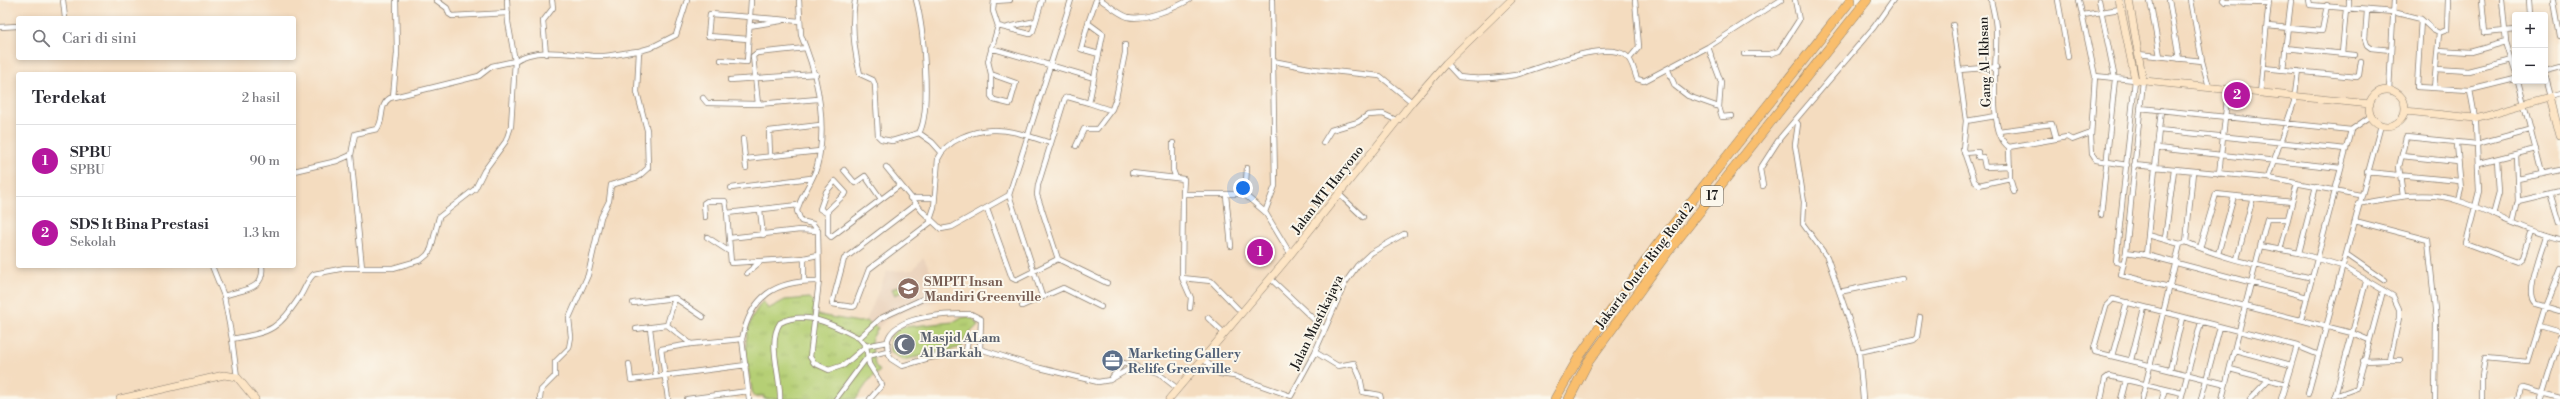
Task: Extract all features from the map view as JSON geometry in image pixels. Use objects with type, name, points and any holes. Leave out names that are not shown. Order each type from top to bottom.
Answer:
[{"type":"highway","name":"Jakarta Outer Ring Road 2","points":[[1555,399],[1579,357],[1656,246],[1852,0]]},
{"type":"highway","name":"Jakarta Outer Ring Road 2","points":[[1569,399],[1588,362],[1667,253],[1867,0]]},
{"type":"street","points":[[63,0],[65,16]]},
{"type":"street","points":[[393,97],[397,53],[396,0]]},
{"type":"street","points":[[436,0],[447,8],[448,14],[452,16],[508,13]]},
{"type":"street","points":[[232,339],[260,334],[274,328],[287,316],[314,274],[332,270],[393,268],[421,260],[427,255],[431,249],[439,217],[475,189],[484,171],[506,141],[511,126],[515,61],[507,0]]},
{"type":"street","points":[[546,54],[543,21],[553,8],[552,0]]},
{"type":"street","points":[[362,268],[351,155],[355,134],[377,129],[381,120],[382,107],[386,101],[393,97],[479,76],[492,66],[534,55],[572,53],[597,56],[639,51],[650,48],[676,34],[686,0]]},
{"type":"street","points":[[721,60],[748,62],[751,0]]},
{"type":"street","points":[[799,0],[801,35],[816,74],[820,125],[820,151],[811,178],[798,205],[797,215],[801,221],[800,230]]},
{"type":"street","points":[[855,0],[853,23],[856,58],[860,74],[873,80],[876,85],[878,136],[881,140],[892,141],[919,133]]},
{"type":"street","points":[[916,0],[925,73],[923,113],[919,133]]},
{"type":"street","points":[[991,74],[1016,84],[1010,104],[992,98],[991,74],[988,61],[998,26],[993,13],[994,1],[1010,0]]},
{"type":"street","points":[[998,26],[1030,34],[1036,21],[1042,0]]},
{"type":"street","points":[[1042,296],[1009,195],[1026,136],[1071,0]]},
{"type":"street","points":[[1096,0],[1081,49],[1099,54]]},
{"type":"street","points":[[1101,0],[1124,15],[1134,17],[1171,10],[1189,0]]},
{"type":"street","points":[[1265,212],[1275,186],[1272,0]]},
{"type":"street","name":"Jalan MT Haryono","points":[[1169,399],[1291,255],[1396,120],[1446,63],[1511,0]]},
{"type":"street","points":[[1629,58],[1639,47],[1635,0]]},
{"type":"street","points":[[1446,63],[1455,74],[1468,79],[1515,75],[1576,56],[1610,50],[1629,58],[1637,79],[1644,81],[1668,70],[1708,47],[1781,0]]},
{"type":"street","points":[[1744,54],[1770,54],[1778,51],[1799,20],[1795,0]]},
{"type":"street","points":[[1764,186],[1760,171],[1762,166],[1795,120],[1874,27],[1893,0]]},
{"type":"street","name":"Gang Al-Ikhsan","points":[[1991,0],[1996,30],[1997,67],[1994,102],[2002,140],[2009,146]]},
{"type":"street","points":[[2058,0],[2068,57]]},
{"type":"street","points":[[2079,0],[2095,76],[2091,132],[2093,157],[2106,162],[2127,165]]},
{"type":"street","points":[[2099,0],[2115,79],[2101,215]]},
{"type":"street","points":[[2120,0],[2120,9],[2135,80],[2116,262],[2124,263]]},
{"type":"street","points":[[2129,0],[2143,81],[2126,252],[2121,275],[2352,333],[2368,340]]},
{"type":"street","points":[[2150,0],[2160,56]]},
{"type":"street","points":[[2169,0],[2179,59]]},
{"type":"street","points":[[2191,0],[2202,61],[2209,87]]},
{"type":"street","points":[[2223,0],[2225,2],[2269,1],[2260,94]]},
{"type":"street","points":[[2283,70],[2286,27],[2291,0]]},
{"type":"street","points":[[2309,0],[2310,4],[2347,9],[2393,12],[2421,19],[2432,30],[2439,33],[2447,30],[2448,0]]},
{"type":"street","points":[[2342,53],[2349,0]]},
{"type":"street","points":[[2389,90],[2394,0]]},
{"type":"street","points":[[2482,0],[2485,33],[2504,33],[2512,31]]},
{"type":"street","points":[[2437,69],[2468,71],[2512,60],[2504,33],[2502,0]]},
{"type":"street","points":[[2529,0],[2530,12]]},
{"type":"street","points":[[2554,0],[2560,36]]},
{"type":"street","points":[[2267,26],[2322,31],[2327,6]]},
{"type":"street","points":[[2083,15],[2120,9]]},
{"type":"street","points":[[2368,11],[2365,39],[2367,45],[2371,48],[2391,50]]},
{"type":"street","points":[[748,40],[708,36],[710,14],[800,21]]},
{"type":"street","points":[[2421,19],[2415,85],[2417,87],[2470,90],[2512,80]]},
{"type":"street","points":[[749,26],[788,20]]},
{"type":"street","points":[[1006,28],[1036,21]]},
{"type":"street","points":[[1088,23],[1103,34],[1088,103]]},
{"type":"street","points":[[1953,25],[1966,121],[1964,153],[1977,184],[2010,178]]},
{"type":"street","points":[[0,27],[16,26]]},
{"type":"street","points":[[2434,88],[2437,69],[2439,33]]},
{"type":"street","points":[[2438,50],[2470,52],[2506,42]]},
{"type":"street","points":[[1076,146],[1082,131],[1086,128],[1097,129],[1116,98],[1125,46]]},
{"type":"street","points":[[1708,47],[1720,82],[1719,107],[1722,118],[1732,116]]},
{"type":"street","points":[[758,104],[752,58],[754,54],[806,48]]},
{"type":"street","points":[[991,48],[1094,78]]},
{"type":"street","points":[[2285,48],[2355,55]]},
{"type":"street","points":[[540,399],[541,390],[556,376],[555,362],[569,348],[571,337],[569,318],[588,275],[601,217],[609,201],[611,185],[638,176],[648,168],[647,130],[637,92],[639,51]]},
{"type":"street","points":[[2138,54],[2202,61]]},
{"type":"street","points":[[1273,61],[1314,69],[1380,76],[1412,102]]},
{"type":"street","points":[[2263,68],[2357,77],[2359,75],[2361,61]]},
{"type":"street","points":[[1960,70],[1997,67]]},
{"type":"street","points":[[2548,70],[2560,67]]},
{"type":"street","points":[[1668,70],[1675,86],[1688,96],[1719,107]]},
{"type":"street","points":[[2268,178],[2295,98],[2298,71]]},
{"type":"street","points":[[730,80],[756,80],[816,74]]},
{"type":"street","points":[[2095,76],[2209,87],[2295,98],[2370,104]]},
{"type":"street","points":[[2519,84],[2532,129],[2542,174]]},
{"type":"street","points":[[2547,84],[2560,136]]},
{"type":"street","points":[[2219,174],[2228,90]]},
{"type":"street","points":[[2389,90],[2397,93],[2403,99],[2405,111],[2396,124],[2381,125],[2371,116],[2370,104],[2377,94],[2389,90]]},
{"type":"street","points":[[2470,90],[2475,118],[2480,191],[2466,240],[2467,244],[2519,262],[2531,230]]},
{"type":"street","points":[[2405,111],[2475,118],[2560,94]]},
{"type":"street","points":[[1107,283],[1058,259],[1037,195],[1038,185],[1065,98],[1068,97],[1110,110]]},
{"type":"street","points":[[703,98],[707,103],[758,104],[818,99]]},
{"type":"street","points":[[2140,108],[2351,130]]},
{"type":"street","points":[[2146,255],[2161,110]]},
{"type":"street","points":[[1323,143],[1332,130],[1358,122],[1368,115],[1383,114],[1396,120]]},
{"type":"street","points":[[1966,121],[1996,116]]},
{"type":"street","points":[[2301,320],[2312,278],[2319,259],[2351,130],[2371,116]]},
{"type":"street","points":[[1795,120],[1798,124],[1795,145],[1804,202],[1803,224],[1824,252],[1859,352],[1864,399]]},
{"type":"street","points":[[1999,131],[2052,124],[2056,139]]},
{"type":"street","points":[[770,155],[769,131],[820,125]]},
{"type":"street","points":[[2308,394],[2328,327],[2342,266],[2355,221],[2360,195],[2381,125]]},
{"type":"street","points":[[2403,196],[2400,176],[2406,137],[2457,144],[2477,144],[2532,129]]},
{"type":"street","points":[[916,204],[844,258],[832,304],[855,306],[869,270],[930,221],[938,159],[941,152],[957,139],[994,130],[1026,136],[1051,143]]},
{"type":"street","points":[[2159,130],[2346,150]]},
{"type":"street","points":[[2014,192],[2010,178],[2009,146],[2068,137],[2072,140],[2091,132]]},
{"type":"street","points":[[919,133],[932,142],[941,152]]},
{"type":"street","points":[[743,139],[746,168]]},
{"type":"street","points":[[1173,143],[1173,170],[1176,178]]},
{"type":"street","points":[[2457,144],[2460,181],[2458,201]]},
{"type":"street","points":[[2157,148],[2341,168]]},
{"type":"street","points":[[2479,163],[2536,149]]},
{"type":"street","points":[[746,159],[770,155],[820,151]]},
{"type":"street","points":[[1964,153],[1978,152],[1978,157],[1982,157],[1985,167],[2010,166]]},
{"type":"street","points":[[2513,223],[2518,201],[2516,154]]},
{"type":"street","points":[[296,171],[337,161],[351,155]]},
{"type":"street","points":[[2402,156],[2458,162]]},
{"type":"street","points":[[2493,215],[2499,193],[2497,159]]},
{"type":"street","points":[[2134,165],[2193,172],[2268,178],[2360,195]]},
{"type":"street","points":[[886,167],[930,221],[937,227],[946,230],[987,209],[1009,195]]},
{"type":"street","points":[[1245,195],[1247,168]]},
{"type":"street","points":[[844,170],[855,183],[865,176],[881,199]]},
{"type":"street","points":[[2164,239],[2174,170]]},
{"type":"street","points":[[2518,179],[2560,170]]},
{"type":"street","points":[[2186,242],[2193,172]]},
{"type":"street","points":[[2367,172],[2460,181]]},
{"type":"street","points":[[1132,173],[1184,180],[1182,278],[1183,285],[1191,298],[1190,308]]},
{"type":"street","points":[[731,188],[811,178]]},
{"type":"street","points":[[828,214],[820,209],[826,192],[835,181],[846,193],[830,207],[828,214],[828,234],[833,236],[900,185]]},
{"type":"street","points":[[2280,250],[2297,183]]},
{"type":"street","points":[[2299,253],[2316,186]]},
{"type":"street","points":[[2518,201],[2560,191]]},
{"type":"street","points":[[1183,194],[1226,195],[1235,193],[1245,195],[1265,212],[1291,255]]},
{"type":"street","points":[[2551,193],[2560,222]]},
{"type":"street","points":[[1339,194],[1363,217]]},
{"type":"street","points":[[1226,195],[1231,246]]},
{"type":"street","points":[[2200,248],[2214,196],[2253,197],[2292,202]]},
{"type":"street","points":[[2218,254],[2234,196]]},
{"type":"street","points":[[2358,204],[2403,196],[2458,201],[2546,236],[2560,239]]},
{"type":"street","points":[[2237,259],[2253,197]]},
{"type":"street","points":[[910,198],[934,198]]},
{"type":"street","points":[[706,217],[704,203],[707,201],[725,201],[731,264],[804,258],[818,255]]},
{"type":"street","points":[[727,213],[798,205]]},
{"type":"street","points":[[987,209],[1012,278],[1016,280],[1058,259]]},
{"type":"street","points":[[760,210],[763,235]]},
{"type":"street","points":[[2222,399],[2267,219],[2288,219]]},
{"type":"street","points":[[801,221],[813,224],[818,231],[819,281],[810,357],[822,368],[829,370],[838,368],[866,346],[887,342]]},
{"type":"street","points":[[2355,221],[2428,240],[2436,320],[2435,399]]},
{"type":"street","points":[[729,238],[800,230],[818,231]]},
{"type":"street","name":"Jalan Mustikajaya","points":[[1289,397],[1315,352],[1345,284],[1357,266],[1371,253],[1404,234]]},
{"type":"street","points":[[2148,235],[2180,244],[2186,242],[2218,254],[2312,278]]},
{"type":"street","points":[[2546,236],[2531,292],[2534,303],[2560,311]]},
{"type":"street","points":[[707,237],[730,252]]},
{"type":"street","points":[[2142,399],[2180,244]]},
{"type":"street","points":[[2260,246],[2299,253],[2342,266],[2366,282],[2393,296],[2399,312],[2390,360]]},
{"type":"street","points":[[2126,252],[2146,255],[2307,297]]},
{"type":"street","points":[[2346,254],[2385,281]]},
{"type":"street","points":[[804,258],[804,281]]},
{"type":"street","points":[[747,273],[760,262]]},
{"type":"street","points":[[213,268],[224,296],[237,377],[255,399]]},
{"type":"street","points":[[224,296],[258,284],[262,278],[262,268]]},
{"type":"street","points":[[2482,399],[2482,376],[2485,358],[2489,356],[2528,363],[2545,307],[2560,269]]},
{"type":"street","points":[[1182,278],[1210,281],[1242,313]]},
{"type":"street","points":[[1271,279],[1324,329]]},
{"type":"street","points":[[1838,292],[1902,279]]},
{"type":"street","points":[[749,399],[742,339],[745,323],[755,304],[778,288],[804,281],[819,281]]},
{"type":"street","points":[[2366,282],[2334,396],[2356,389],[2368,340],[2383,291]]},
{"type":"street","points":[[1022,306],[1063,288],[1100,307]]},
{"type":"street","points":[[859,338],[881,318],[927,297]]},
{"type":"street","points":[[668,325],[675,298]]},
{"type":"street","points":[[633,303],[675,298],[704,317]]},
{"type":"street","points":[[2226,384],[2095,352],[2094,348],[2107,304],[2113,299],[2127,302],[2182,318],[2297,346],[2319,355]]},
{"type":"street","points":[[2112,356],[2127,302]]},
{"type":"street","points":[[2131,360],[2144,308]]},
{"type":"street","points":[[980,349],[980,335],[982,326],[979,316],[964,314],[902,324],[891,332],[887,342],[887,351],[891,359],[902,366],[980,349],[1081,379],[1098,382],[1109,380],[1129,369],[1137,367]]},
{"type":"street","points":[[1859,352],[1914,340],[1917,337],[1920,316]]},
{"type":"street","points":[[780,399],[779,372],[774,339],[776,329],[780,323],[793,318],[804,317],[846,331],[859,338],[866,346],[871,369],[882,385],[870,399]]},
{"type":"street","points":[[1208,318],[1224,333]]},
{"type":"street","points":[[2170,370],[2182,318]]},
{"type":"street","points":[[2181,399],[2201,322]]},
{"type":"street","points":[[636,329],[668,325],[691,344]]},
{"type":"street","points":[[2540,326],[2560,332]]},
{"type":"street","points":[[2201,399],[2220,327]]},
{"type":"street","points":[[650,328],[656,377]]},
{"type":"street","points":[[966,351],[968,339],[980,335]]},
{"type":"street","points":[[2541,399],[2560,338]]},
{"type":"street","points":[[668,399],[661,348],[742,339]]},
{"type":"street","points":[[2281,399],[2297,346]]},
{"type":"street","points":[[2235,350],[2291,365]]},
{"type":"street","points":[[836,399],[868,356],[887,351]]},
{"type":"street","points":[[1315,352],[1338,366],[1354,363],[1360,377],[1363,392],[1380,395],[1381,399]]},
{"type":"street","points":[[1203,359],[1220,374],[1234,376],[1289,397]]},
{"type":"street","points":[[2363,361],[2400,360]]},
{"type":"street","points":[[1109,380],[1123,363],[1159,374],[1178,389]]},
{"type":"street","points":[[629,364],[631,380],[746,365]]},
{"type":"street","points":[[2230,370],[2286,384]]},
{"type":"street","points":[[124,398],[224,375],[237,377]]},
{"type":"street","points":[[2101,399],[2107,377],[2182,393]]},
{"type":"street","points":[[2250,399],[2269,379]]},
{"type":"street","points":[[2121,399],[2126,380]]},
{"type":"street","points":[[2517,399],[2520,390],[2523,388],[2560,398]]},
{"type":"street","points":[[2162,399],[2164,389]]},
{"type":"street","points":[[687,399],[698,399],[748,391]]},
{"type":"shaded area","name":"SMPIT Insan Mandiri Greenville","points":[[923,257],[945,299],[906,311],[886,320],[878,328],[866,321],[887,271],[913,270]]},
{"type":"green space","points":[[904,284],[907,289],[895,295],[892,289]]},
{"type":"green space","points":[[810,298],[814,302],[813,314],[859,322],[866,321],[878,328],[871,340],[875,365],[880,371],[870,379],[856,399],[764,399],[764,396],[753,396],[746,347],[747,335],[755,313],[763,301],[768,309],[785,300]]},
{"type":"green space","points":[[971,316],[978,325],[965,338],[962,347],[903,360],[890,352],[890,337],[898,329],[903,327],[953,322],[960,318]]},
{"type":"place","name":"SDS It Bina Prestasi","points":[[2237,95]]},
{"type":"place","name":"SPBU","points":[[1260,252]]},
{"type":"place","name":"SMPIT Insan Mandiri Greenville","points":[[909,288]]},
{"type":"place","name":"Masjid ALam Al Barkah","points":[[904,344]]},
{"type":"place","name":"Marketing Gallery Relife Greenville","points":[[1113,360]]}]
